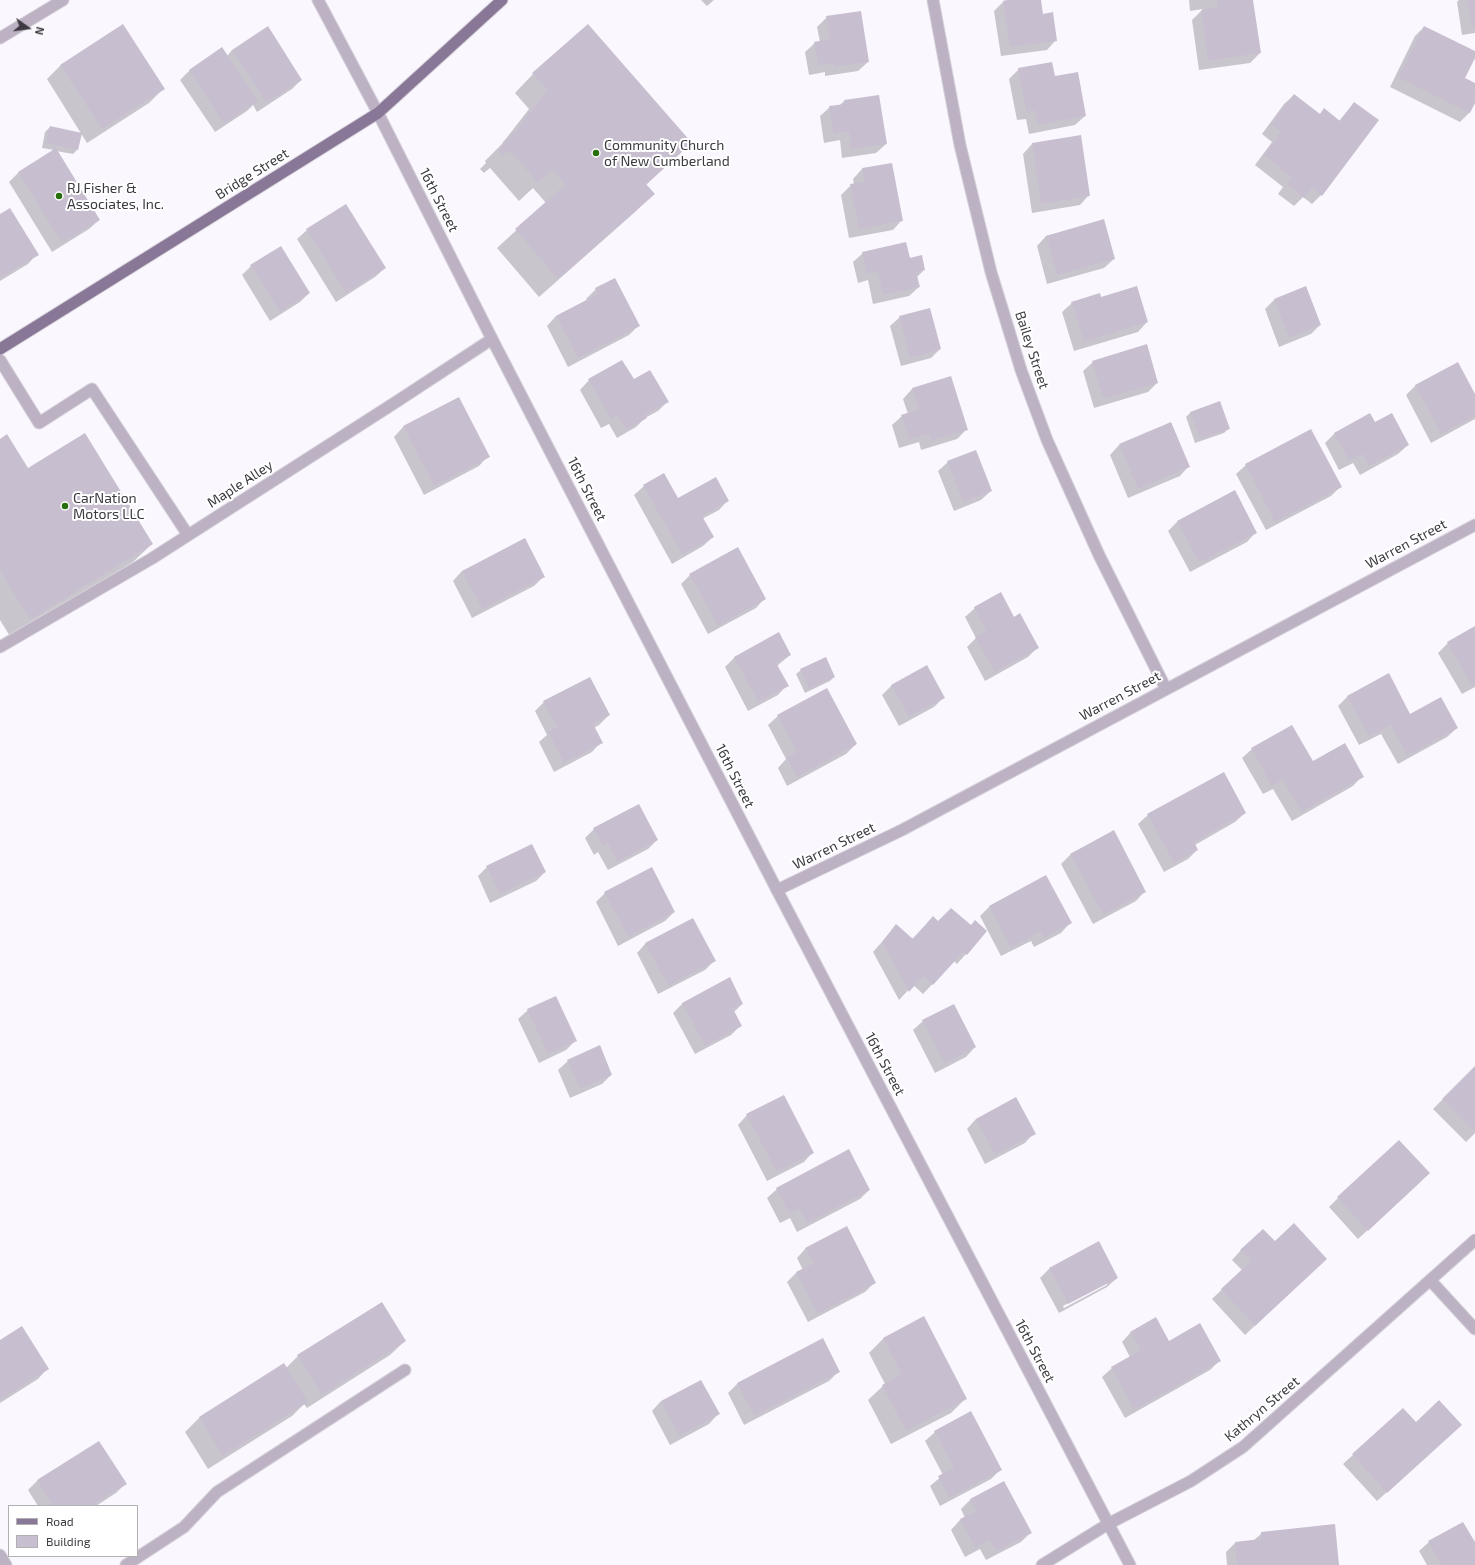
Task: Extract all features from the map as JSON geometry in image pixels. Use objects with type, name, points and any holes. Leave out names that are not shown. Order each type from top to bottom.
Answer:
[{"type":"main road","name":"Bridge Street","points":[[0,349],[378,113],[502,0]]},
{"type":"street","points":[[0,38],[63,0]]},
{"type":"street","name":"16th Street","points":[[318,0],[378,113],[492,338],[778,890],[1130,1565]]},
{"type":"street","name":"Bailey Street","points":[[933,0],[960,146],[991,272],[1021,370],[1047,440],[1099,555],[1166,689]]},
{"type":"street","name":"Maple Alley","points":[[0,647],[151,559],[396,402],[492,338]]},
{"type":"street","points":[[0,360],[39,423],[92,388],[188,535]]},
{"type":"street","name":"Warren Street","points":[[778,890],[902,830],[1475,525]]},
{"type":"street","name":"Kathryn Street","points":[[1042,1565],[1108,1524],[1191,1481],[1243,1447],[1475,1240]]},
{"type":"street","points":[[1430,1280],[1475,1329]]},
{"type":"street","points":[[126,1565],[184,1527],[217,1492],[405,1370]]},
{"type":"street","points":[[0,1555],[6,1565]]},
{"type":"building","points":[[1041,0],[1043,14],[1053,12],[1057,41],[1010,47],[1003,1]]},
{"type":"building","points":[[1217,0],[1253,0],[1261,53],[1208,61],[1201,10],[1217,7]]},
{"type":"building","points":[[1467,0],[1475,0],[1475,26],[1472,26]]},
{"type":"building","points":[[861,11],[869,62],[834,67],[834,63],[818,66],[814,42],[830,39],[826,16]]},
{"type":"building","points":[[123,24],[165,89],[102,129],[60,65]]},
{"type":"building","name":"Community Church of New Cumberland","points":[[588,24],[692,143],[646,184],[655,194],[558,279],[515,229],[565,185],[553,170],[538,183],[509,150],[503,156],[498,150],[505,144],[503,142],[516,130],[547,90],[532,73]]},
{"type":"building","points":[[268,26],[302,80],[266,103],[232,50]]},
{"type":"building","points":[[1424,26],[1475,51],[1475,58],[1465,78],[1475,83],[1475,103],[1470,113],[1398,77]]},
{"type":"building","points":[[222,47],[258,101],[224,124],[189,70]]},
{"type":"building","points":[[1052,62],[1055,76],[1078,72],[1086,116],[1038,125],[1035,110],[1026,112],[1018,68]]},
{"type":"building","points":[[1294,94],[1320,114],[1324,108],[1340,121],[1354,102],[1379,120],[1322,196],[1312,188],[1304,198],[1287,184],[1291,177],[1264,155],[1281,132],[1271,124]]},
{"type":"building","points":[[879,95],[887,144],[851,149],[849,132],[833,134],[829,106],[845,104],[844,100]]},
{"type":"building","points":[[50,126],[82,133],[78,150],[46,143]]},
{"type":"building","points":[[1081,135],[1090,196],[1041,204],[1032,143]]},
{"type":"building","name":"RJ Fisher & Associates, Inc.","points":[[56,148],[100,220],[62,243],[18,172]]},
{"type":"building","points":[[892,163],[903,221],[859,229],[850,184],[864,182],[862,168]]},
{"type":"building","points":[[346,204],[386,268],[346,293],[306,229]]},
{"type":"building","points":[[10,208],[39,255],[1,277],[0,214]]},
{"type":"building","points":[[1104,219],[1115,259],[1057,275],[1046,236]]},
{"type":"building","points":[[906,242],[910,258],[922,255],[925,270],[916,272],[920,287],[883,295],[878,272],[867,274],[862,252]]},
{"type":"building","points":[[281,246],[310,293],[280,312],[250,265]]},
{"type":"building","points":[[615,278],[640,326],[578,358],[556,316],[598,294],[595,288]]},
{"type":"building","points":[[1137,286],[1148,322],[1084,342],[1071,302],[1100,293],[1101,297]]},
{"type":"building","points":[[1306,286],[1321,325],[1289,338],[1274,299]]},
{"type":"building","points":[[930,308],[941,349],[910,358],[899,316]]},
{"type":"building","points":[[1147,344],[1158,383],[1103,399],[1092,361]]},
{"type":"building","points":[[622,360],[634,379],[650,370],[669,402],[645,415],[647,418],[626,430],[618,416],[611,419],[588,379]]},
{"type":"building","points":[[1458,362],[1475,394],[1475,416],[1441,434],[1415,385]]},
{"type":"building","points":[[951,376],[968,430],[931,441],[928,434],[909,440],[901,415],[919,409],[912,388]]},
{"type":"building","points":[[459,397],[490,457],[434,486],[403,426]]},
{"type":"building","points":[[1220,401],[1230,429],[1200,439],[1190,412]]},
{"type":"building","points":[[1370,413],[1375,422],[1392,413],[1409,445],[1369,466],[1363,454],[1349,461],[1334,433]]},
{"type":"building","points":[[1171,422],[1190,467],[1138,489],[1119,444]]},
{"type":"building","points":[[1311,429],[1342,487],[1275,522],[1245,464]]},
{"type":"building","name":"CarNation Motors LLC","points":[[85,433],[153,544],[30,620],[0,571],[0,439],[7,434],[28,468]]},
{"type":"building","points":[[976,450],[992,491],[963,502],[947,461]]},
{"type":"building","points":[[664,473],[678,498],[716,477],[729,501],[702,516],[714,537],[682,555],[643,485]]},
{"type":"building","points":[[1235,490],[1257,533],[1199,563],[1177,521]]},
{"type":"building","points":[[525,538],[545,577],[482,609],[462,571]]},
{"type":"building","points":[[738,547],[766,599],[718,626],[689,574]]},
{"type":"building","points":[[1001,592],[1014,617],[1020,613],[1039,648],[995,672],[975,637],[986,631],[974,607]]},
{"type":"building","points":[[1475,626],[1475,684],[1472,686],[1447,642]]},
{"type":"building","points":[[779,632],[791,655],[776,663],[789,686],[758,702],[734,657]]},
{"type":"building","points":[[826,657],[835,677],[809,689],[800,669]]},
{"type":"building","points":[[927,665],[945,698],[909,717],[891,685]]},
{"type":"building","points":[[1389,673],[1410,714],[1441,697],[1458,728],[1407,756],[1391,725],[1369,737],[1347,696]]},
{"type":"building","points":[[590,677],[610,715],[593,724],[603,743],[564,763],[548,732],[557,727],[543,701]]},
{"type":"building","points":[[827,688],[857,744],[797,777],[786,757],[797,752],[777,715]]},
{"type":"building","points":[[1292,725],[1313,761],[1345,743],[1364,777],[1301,812],[1283,780],[1272,786],[1251,748]]},
{"type":"building","points":[[1224,772],[1246,813],[1194,842],[1198,850],[1174,863],[1147,814]]},
{"type":"building","points":[[639,804],[658,840],[617,862],[608,843],[603,846],[593,828]]},
{"type":"building","points":[[1114,830],[1146,892],[1103,915],[1070,854]]},
{"type":"building","points":[[532,844],[546,872],[500,894],[486,866]]},
{"type":"building","points":[[652,867],[675,912],[628,937],[604,892]]},
{"type":"building","points":[[1046,875],[1072,923],[1044,938],[1040,932],[1011,948],[989,906]]},
{"type":"building","points":[[951,908],[971,925],[975,920],[987,931],[967,955],[963,952],[933,985],[923,976],[909,992],[882,942],[896,924],[913,939],[933,916],[938,921]]},
{"type":"building","points":[[693,918],[716,961],[668,986],[645,943]]},
{"type":"building","points":[[730,977],[743,1004],[733,1009],[742,1026],[705,1046],[682,1003]]},
{"type":"building","points":[[556,996],[577,1041],[548,1054],[527,1009]]},
{"type":"building","points":[[954,1004],[976,1047],[945,1064],[922,1020]]},
{"type":"building","points":[[600,1045],[612,1075],[580,1089],[567,1060]]},
{"type":"building","points":[[1475,1066],[1475,1132],[1442,1099]]},
{"type":"building","points":[[784,1095],[814,1153],[777,1172],[746,1114]]},
{"type":"building","points":[[1016,1097],[1036,1134],[995,1155],[976,1119]]},
{"type":"building","points":[[1399,1140],[1430,1173],[1368,1231],[1337,1197]]},
{"type":"building","points":[[849,1149],[870,1190],[807,1223],[799,1209],[789,1214],[776,1188]]},
{"type":"building","points":[[1294,1223],[1327,1259],[1255,1326],[1221,1289],[1251,1261],[1240,1250],[1263,1229],[1275,1241]]},
{"type":"building","points":[[847,1226],[876,1283],[817,1314],[796,1272],[814,1263],[805,1248]]},
{"type":"building","points":[[1099,1241],[1118,1278],[1068,1304],[1049,1268]]},
{"type":"building","points":[[382,1302],[406,1341],[322,1395],[297,1355]]},
{"type":"building","points":[[924,1316],[967,1399],[906,1431],[882,1385],[901,1374],[883,1338]]},
{"type":"building","points":[[1156,1317],[1169,1341],[1200,1323],[1221,1361],[1134,1410],[1111,1367],[1141,1350],[1130,1332]]},
{"type":"building","points":[[22,1326],[49,1369],[0,1400],[0,1340]]},
{"type":"building","points":[[823,1338],[840,1372],[754,1416],[737,1383]]},
{"type":"building","points":[[284,1363],[308,1402],[223,1456],[199,1417]]},
{"type":"building","points":[[701,1380],[720,1414],[679,1436],[661,1401]]},
{"type":"building","points":[[1439,1400],[1462,1425],[1387,1493],[1352,1454],[1403,1408],[1416,1422]]},
{"type":"building","points":[[971,1411],[1002,1470],[949,1498],[938,1476],[954,1468],[934,1431]]},
{"type":"building","points":[[99,1441],[127,1484],[93,1505],[52,1505],[37,1480]]},
{"type":"building","points":[[1004,1481],[1032,1533],[996,1551],[990,1540],[975,1548],[960,1519],[976,1511],[970,1499]]},
{"type":"building","points":[[1463,1522],[1475,1542],[1475,1565],[1441,1565],[1428,1541]]},
{"type":"building","points":[[1335,1524],[1339,1565],[1237,1565],[1235,1542],[1261,1539],[1261,1532]]},
{"type":"place","name":"Community Church of New Cumberland","points":[[596,153]]},
{"type":"place","name":"RJ Fisher & Associates, Inc.","points":[[59,196]]},
{"type":"place","name":"CarNation Motors LLC","points":[[65,506]]}]
